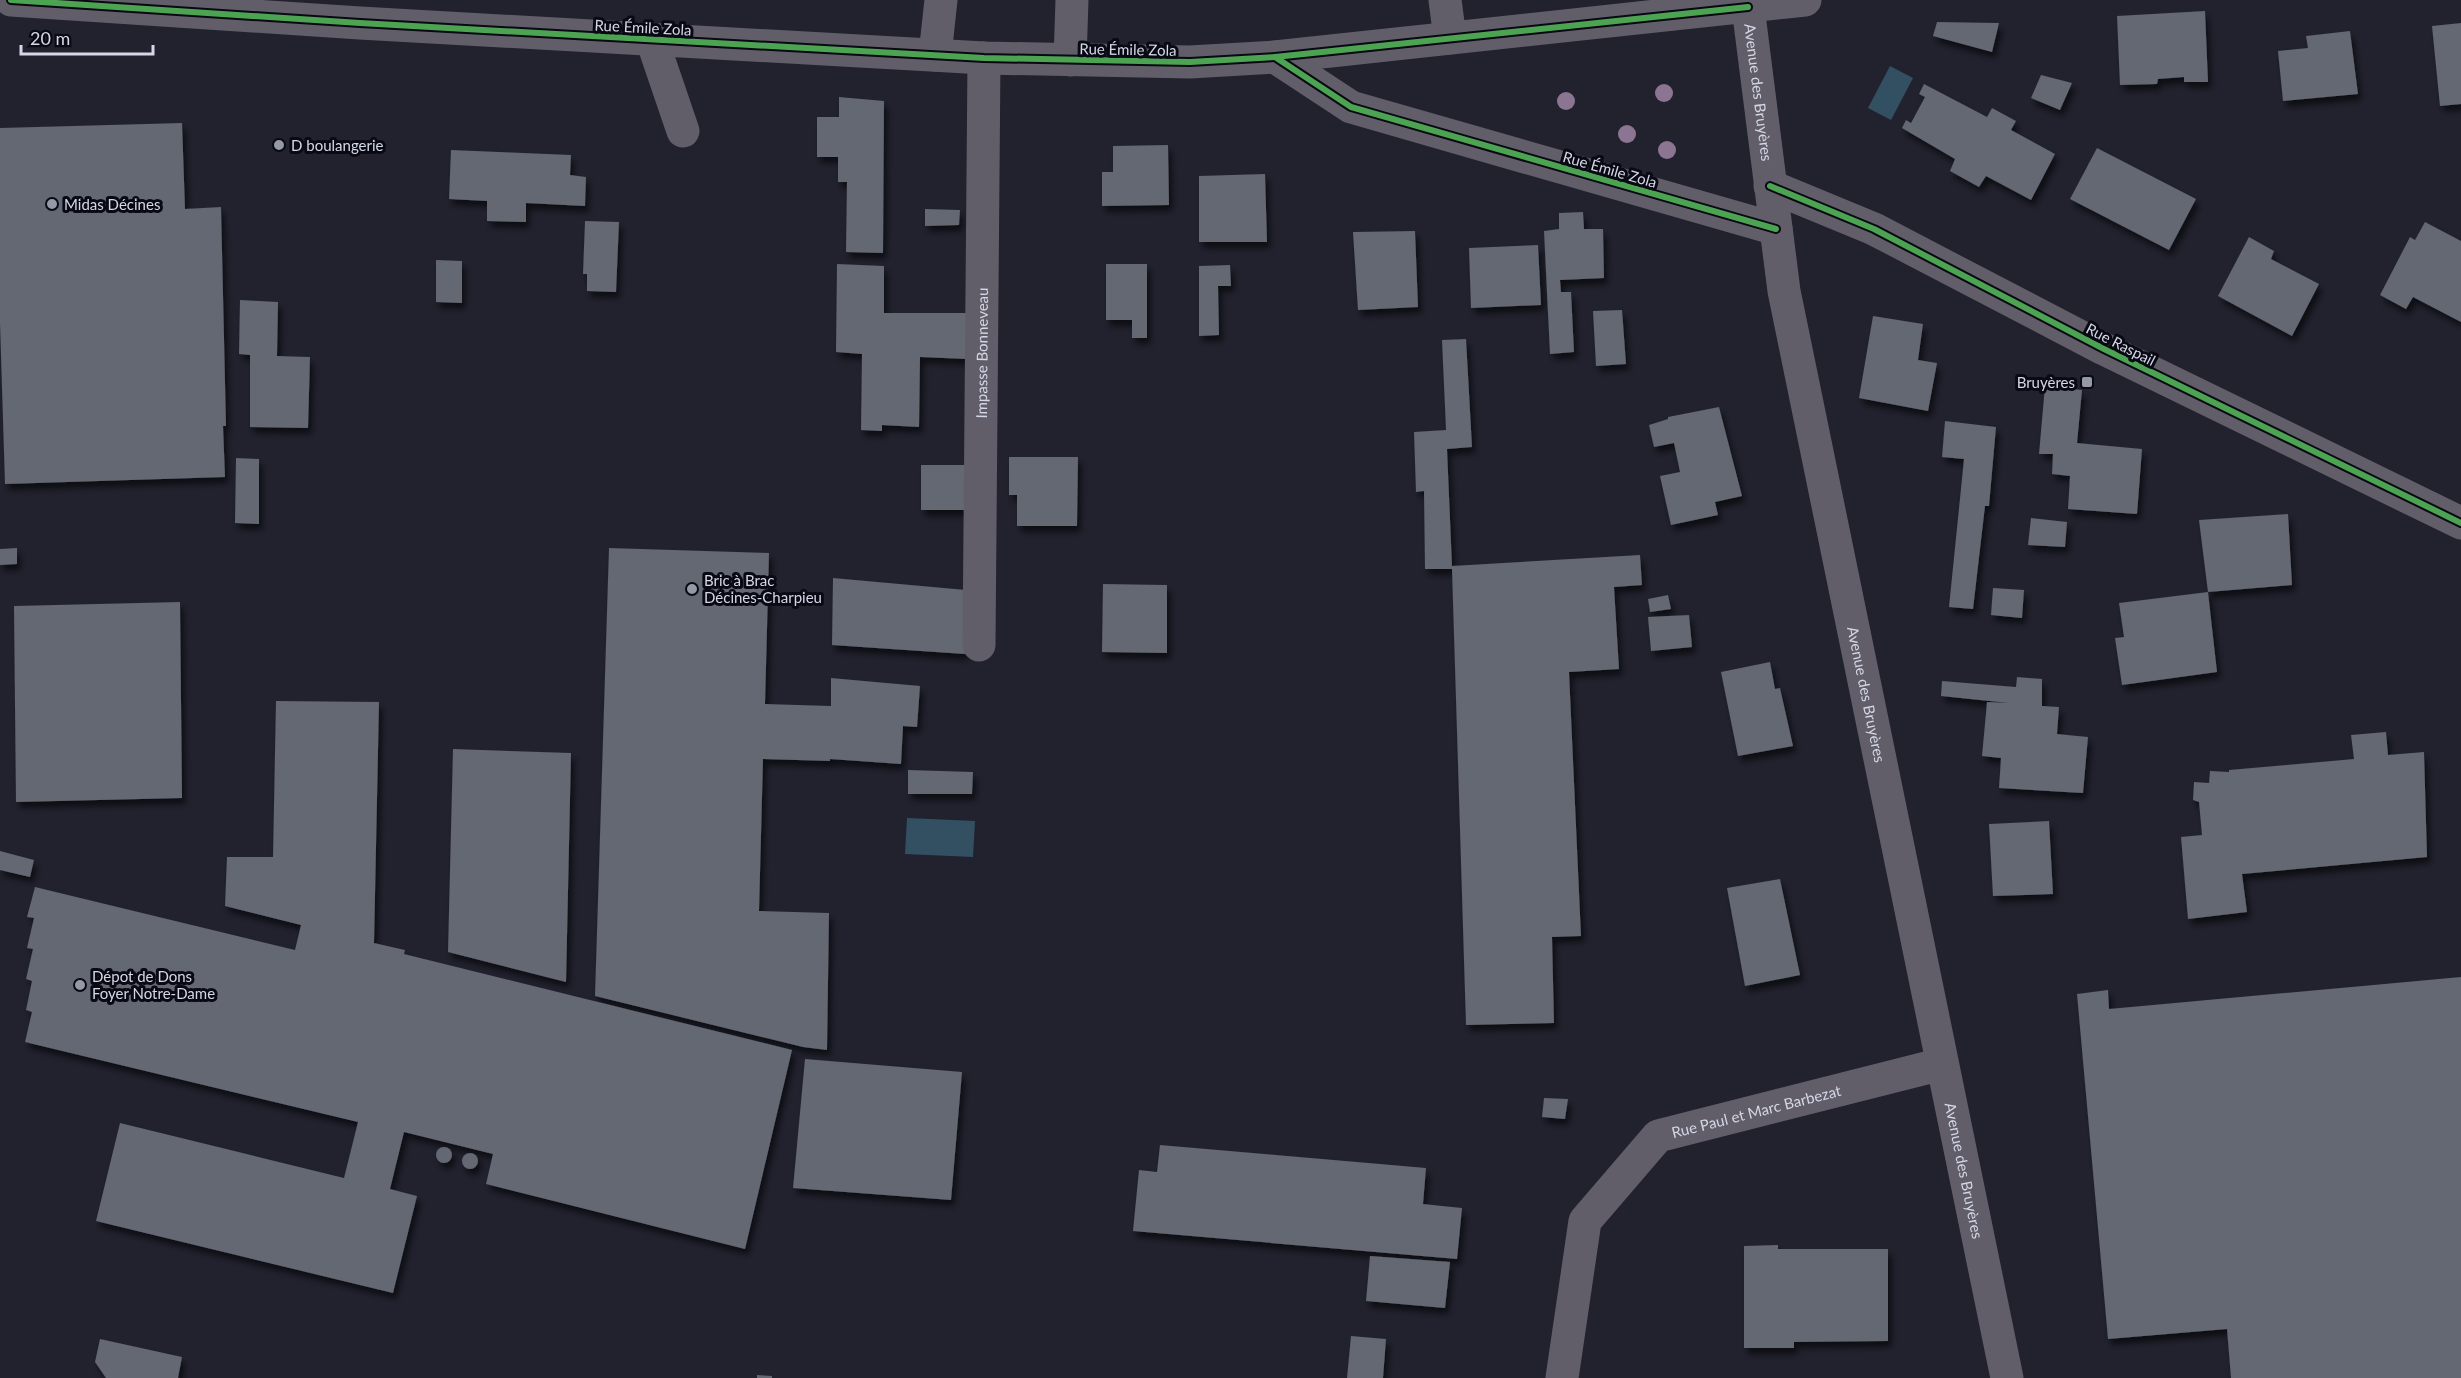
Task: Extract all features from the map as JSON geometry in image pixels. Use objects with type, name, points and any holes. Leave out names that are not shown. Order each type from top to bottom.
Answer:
[{"type":"street","name":"Rue Émile Zola","points":[[11,0],[984,58],[1190,62],[1275,57],[1805,0]]},
{"type":"street","points":[[935,55],[941,0]]},
{"type":"street","points":[[1070,60],[1072,0]]},
{"type":"street","points":[[1445,0],[1450,39]]},
{"type":"street","name":"Avenue des Bruyères","points":[[1748,7],[1786,302],[2007,1378]]},
{"type":"street","points":[[652,40],[683,131]]},
{"type":"street","name":"Rue Émile Zola","points":[[1275,57],[1351,107],[1776,229]]},
{"type":"street","name":"Impasse Bonneveau","points":[[979,645],[984,58]]},
{"type":"street","name":"Rue Raspail","points":[[1770,186],[1874,229],[2104,349],[2461,523]]},
{"type":"street","name":"Rue Paul et Marc Barbezat","points":[[1562,1378],[1585,1221],[1658,1136],[1942,1064]]},
{"type":"water","points":[[1890,66],[1913,78],[1891,120],[1868,108]]},
{"type":"water","points":[[907,818],[975,821],[973,857],[905,854]]},
{"type":"building","points":[[2205,11],[2208,82],[2184,82],[2184,77],[2158,79],[2157,84],[2120,85],[2117,16]]},
{"type":"building","points":[[1937,22],[1999,23],[1992,52],[1933,36]]},
{"type":"building","points":[[2461,23],[2461,104],[2440,106],[2432,26]]},
{"type":"building","points":[[2350,31],[2358,94],[2283,101],[2278,51],[2308,48],[2306,36]]},
{"type":"building","points":[[2041,75],[2072,83],[2060,110],[2031,98]]},
{"type":"building","points":[[1924,84],[1987,117],[1992,108],[2016,121],[2011,130],[2055,154],[2031,200],[1986,176],[1979,187],[1950,171],[1955,159],[1902,128],[1906,120],[1911,123],[1925,97],[1919,94]]},
{"type":"building","points":[[839,97],[884,101],[883,253],[846,252],[847,182],[838,182],[838,157],[817,157],[817,117],[839,117]]},
{"type":"building","points":[[182,123],[185,209],[221,207],[225,477],[5,484],[0,323],[0,128]]},
{"type":"building","points":[[1168,145],[1169,205],[1102,206],[1102,172],[1113,172],[1113,146]]},
{"type":"building","points":[[2097,148],[2196,199],[2169,250],[2070,199]]},
{"type":"building","points":[[451,150],[571,155],[570,175],[586,177],[585,206],[526,203],[526,222],[487,221],[487,201],[449,199]]},
{"type":"building","points":[[1265,174],[1267,242],[1199,242],[1199,176]]},
{"type":"building","points":[[925,209],[960,210],[959,225],[925,226]]},
{"type":"building","points":[[1583,212],[1584,229],[1603,229],[1604,278],[1560,280],[1561,292],[1571,292],[1574,352],[1550,354],[1544,231],[1559,229],[1559,213]]},
{"type":"building","points":[[585,221],[619,222],[616,292],[587,291],[587,274],[583,274]]},
{"type":"building","points":[[2425,222],[2461,241],[2461,322],[2413,297],[2406,309],[2380,295],[2410,237],[2415,240]]},
{"type":"building","points":[[1415,231],[1418,307],[1358,310],[1353,232]]},
{"type":"building","points":[[2249,237],[2274,251],[2271,259],[2319,284],[2292,336],[2218,296]]},
{"type":"building","points":[[1538,245],[1541,305],[1471,308],[1469,248]]},
{"type":"building","points":[[436,260],[462,261],[462,303],[436,302]]},
{"type":"building","points":[[837,264],[884,266],[884,313],[967,313],[967,359],[920,357],[919,427],[882,425],[882,431],[861,430],[862,354],[836,352]]},
{"type":"building","points":[[1106,264],[1147,264],[1147,338],[1132,338],[1132,320],[1106,320]]},
{"type":"building","points":[[1230,265],[1231,286],[1218,286],[1219,335],[1199,336],[1199,266]]},
{"type":"building","points":[[240,300],[278,302],[277,356],[310,357],[308,428],[250,427],[250,355],[239,354]]},
{"type":"building","points":[[1622,310],[1626,364],[1596,366],[1593,311]]},
{"type":"building","points":[[1873,316],[1923,324],[1918,360],[1937,363],[1928,411],[1859,398]]},
{"type":"building","points":[[1466,339],[1472,447],[1447,449],[1452,566],[1640,555],[1642,585],[1614,587],[1619,669],[1569,672],[1581,936],[1552,937],[1554,1023],[1466,1025],[1452,569],[1425,569],[1424,491],[1416,492],[1414,432],[1446,430],[1442,340]]},
{"type":"building","points":[[2045,386],[2082,390],[2077,443],[2142,449],[2137,514],[2068,509],[2070,476],[2052,474],[2053,454],[2039,454]]},
{"type":"building","points":[[1719,407],[1742,496],[1715,502],[1718,515],[1671,525],[1660,476],[1680,472],[1674,443],[1654,447],[1649,425],[1668,419],[1668,417]]},
{"type":"building","points":[[1945,421],[1996,427],[1989,506],[1985,506],[1973,609],[1949,607],[1964,459],[1942,457]]},
{"type":"building","points":[[1009,457],[1078,457],[1077,526],[1017,526],[1017,495],[1009,495]]},
{"type":"building","points":[[236,458],[259,459],[259,524],[235,523]]},
{"type":"building","points":[[921,465],[966,465],[966,510],[921,510]]},
{"type":"building","points":[[2288,514],[2292,585],[2208,592],[2199,520]]},
{"type":"building","points":[[2031,518],[2067,522],[2065,547],[2028,545]]},
{"type":"building","points":[[17,548],[17,564],[0,565],[0,549]]},
{"type":"building","points":[[609,548],[769,553],[765,704],[831,706],[831,678],[920,686],[917,727],[903,726],[901,764],[830,759],[830,761],[763,759],[759,911],[829,913],[827,1050],[803,1047],[595,996]]},
{"type":"building","points":[[833,578],[966,590],[965,654],[832,645]]},
{"type":"building","points":[[1103,584],[1167,585],[1167,653],[1102,652]]},
{"type":"building","points":[[1993,588],[2024,590],[2022,618],[1991,615]]},
{"type":"building","points":[[2208,592],[2217,672],[2122,685],[2115,638],[2124,637],[2119,603]]},
{"type":"building","points":[[1668,595],[1671,609],[1650,612],[1648,599]]},
{"type":"building","points":[[180,602],[182,798],[16,802],[14,606]]},
{"type":"building","points":[[1689,615],[1692,647],[1651,651],[1648,617]]},
{"type":"building","points":[[1770,662],[1775,689],[1780,688],[1793,746],[1738,756],[1721,672]]},
{"type":"building","points":[[2017,677],[2042,679],[2042,706],[2059,707],[2057,734],[2088,737],[2083,793],[1999,788],[2001,758],[1982,756],[1987,702],[2009,703],[1941,696],[1942,681],[2016,687]]},
{"type":"building","points":[[276,701],[379,702],[374,943],[405,950],[404,954],[792,1050],[745,1249],[486,1184],[493,1154],[404,1132],[390,1189],[417,1196],[393,1293],[96,1221],[120,1123],[344,1178],[358,1122],[25,1042],[32,1012],[26,1010],[32,981],[26,979],[33,949],[27,948],[34,918],[27,917],[35,887],[295,950],[301,925],[225,906],[227,857],[273,857]]},
{"type":"building","points":[[2386,732],[2388,755],[2424,752],[2427,857],[2242,874],[2247,912],[2188,919],[2181,837],[2202,835],[2199,802],[2193,800],[2194,782],[2209,783],[2210,771],[2229,772],[2229,770],[2354,759],[2351,735]]},
{"type":"building","points":[[453,749],[571,753],[566,982],[448,952]]},
{"type":"building","points":[[908,770],[973,772],[972,794],[908,794]]},
{"type":"building","points":[[2049,821],[2053,894],[1993,896],[1989,824]]},
{"type":"building","points":[[0,851],[34,860],[30,877],[0,870]]},
{"type":"building","points":[[1780,879],[1800,975],[1745,986],[1727,888]]},
{"type":"building","points":[[2461,977],[2461,1378],[2231,1378],[2227,1329],[2108,1339],[2077,994],[2108,990],[2109,1009]]},
{"type":"building","points":[[805,1059],[962,1072],[951,1200],[793,1188]]},
{"type":"building","points":[[1544,1098],[1568,1099],[1565,1119],[1542,1117]]},
{"type":"building","points":[[1160,1145],[1426,1168],[1423,1204],[1462,1208],[1457,1259],[1133,1231],[1139,1170],[1157,1172]]},
{"type":"building","points":[[444,1147],[452,1155],[444,1163],[436,1155]]},
{"type":"building","points":[[467,1153],[473,1153],[478,1161],[476,1167],[467,1169],[462,1164],[462,1158]]},
{"type":"building","points":[[1778,1245],[1778,1249],[1888,1249],[1888,1341],[1794,1342],[1794,1348],[1744,1348],[1744,1246]]},
{"type":"building","points":[[1370,1256],[1450,1262],[1445,1308],[1366,1301]]},
{"type":"building","points":[[1351,1336],[1386,1339],[1383,1378],[1347,1378]]},
{"type":"building","points":[[100,1339],[182,1357],[178,1378],[106,1378],[95,1362]]},
{"type":"building","points":[[757,1375],[772,1376],[772,1378],[757,1378]]},
{"type":"cycle path","points":[[11,0],[360,23],[984,58],[1190,62],[1275,57],[1748,7]]},
{"type":"cycle path","points":[[1275,57],[1351,107],[1776,229]]},
{"type":"cycle path","points":[[1770,186],[1874,229],[2104,349],[2461,523]]},
{"type":"place","name":"D boulangerie","points":[[279,145]]},
{"type":"place","name":"Midas Décines","points":[[52,204]]},
{"type":"place","name":"Bruyères","points":[[2087,382]]},
{"type":"place","name":"Bric à Brac Décines-Charpieu","points":[[692,589]]},
{"type":"place","name":"Dépot de Dons Foyer Notre-Dame","points":[[80,985]]}]
